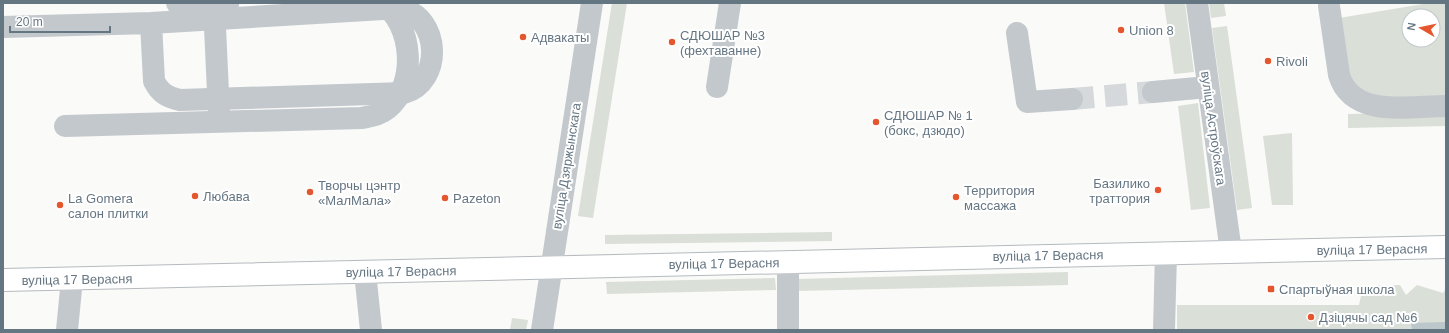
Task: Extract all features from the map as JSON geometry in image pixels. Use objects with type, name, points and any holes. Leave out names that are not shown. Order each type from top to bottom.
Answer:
[{"type":"main road","name":"вуліца 17 Верасня","points":[[3,280],[1166,252],[1446,247]]},
{"type":"street","points":[[177,3],[214,6],[252,3]]},
{"type":"street","points":[[65,126],[362,118],[371,116],[387,109],[400,92],[406,75],[407,61],[405,38],[402,28],[391,10],[382,3]]},
{"type":"street","name":"вуліца Дзяржынскага","points":[[542,330],[550,268],[592,3]]},
{"type":"street","points":[[717,88],[730,3]]},
{"type":"street","name":"вуліца Астроўскага","points":[[1197,3],[1231,252]]},
{"type":"street","points":[[214,6],[219,121]]},
{"type":"street","points":[[1329,6],[1341,83],[1352,96],[1366,104],[1382,106],[1446,106]]},
{"type":"street","points":[[3,27],[151,24],[317,8],[392,8],[408,10],[415,14],[426,25],[431,41],[429,67],[422,82],[411,91],[404,93],[180,100],[164,94],[158,89],[154,81],[151,24]]},
{"type":"street","points":[[3,12],[112,12],[151,24]]},
{"type":"street","points":[[1017,33],[1028,102],[1072,99]]},
{"type":"street","points":[[1153,92],[1208,87]]},
{"type":"street","points":[[1164,330],[1166,252]]},
{"type":"street","points":[[788,262],[788,330]]},
{"type":"street","points":[[365,272],[371,330]]},
{"type":"street","points":[[67,330],[72,279]]},
{"type":"shaded area","points":[[612,3],[627,3],[593,218],[578,216]]},
{"type":"shaded area","points":[[1164,3],[1185,3],[1194,72],[1174,74]]},
{"type":"shaded area","points":[[1209,3],[1224,3],[1226,16],[1211,18]]},
{"type":"shaded area","points":[[1429,3],[1446,3],[1446,99],[1390,102],[1351,85],[1339,18]]},
{"type":"shaded area","points":[[1227,26],[1252,208],[1237,210],[1212,28]]},
{"type":"shaded area","points":[[1198,103],[1210,208],[1191,210],[1178,106]]},
{"type":"shaded area","points":[[1446,112],[1446,126],[1348,128],[1348,114]]},
{"type":"shaded area","points":[[1292,133],[1293,205],[1272,205],[1263,136]]},
{"type":"shaded area","points":[[832,232],[832,241],[605,244],[605,235]]},
{"type":"shaded area","points":[[1068,272],[1068,285],[796,291],[796,279]]},
{"type":"shaded area","points":[[775,278],[776,290],[607,294],[606,282]]},
{"type":"shaded area","name":"Дзіцячы сад №6","points":[[1400,285],[1406,295],[1417,285],[1443,293],[1446,288],[1446,330],[1177,330],[1177,305],[1359,305],[1363,286]]},
{"type":"shaded area","points":[[512,318],[528,320],[526,330],[510,330]]},
{"type":"shaded area","points":[[1446,322],[1446,330],[1412,330],[1411,323]]},
{"type":"tunnel","points":[[1072,99],[1153,92]]},
{"type":"place","name":"Union 8","points":[[1121,30]]},
{"type":"place","name":"Адвакаты","points":[[523,37]]},
{"type":"place","name":"СДЮШАР №3 (фехтаванне)","points":[[672,42]]},
{"type":"place","name":"Rivoli","points":[[1268,61]]},
{"type":"place","name":"СДЮШАР № 1 (бокс, дзюдо)","points":[[876,122]]},
{"type":"place","name":"Базилико траттория","points":[[1158,190]]},
{"type":"place","name":"Творчы цэнтр «МалМала»","points":[[310,192]]},
{"type":"place","name":"Любава","points":[[195,196]]},
{"type":"place","name":"Территория массажа","points":[[956,197]]},
{"type":"place","name":"Pazeton","points":[[445,198]]},
{"type":"place","name":"La Gomera салон плитки","points":[[60,205]]},
{"type":"place","name":"Спартыўная школа","points":[[1271,289]]},
{"type":"place","name":"Дзіцячы сад №6","points":[[1311,317]]}]
